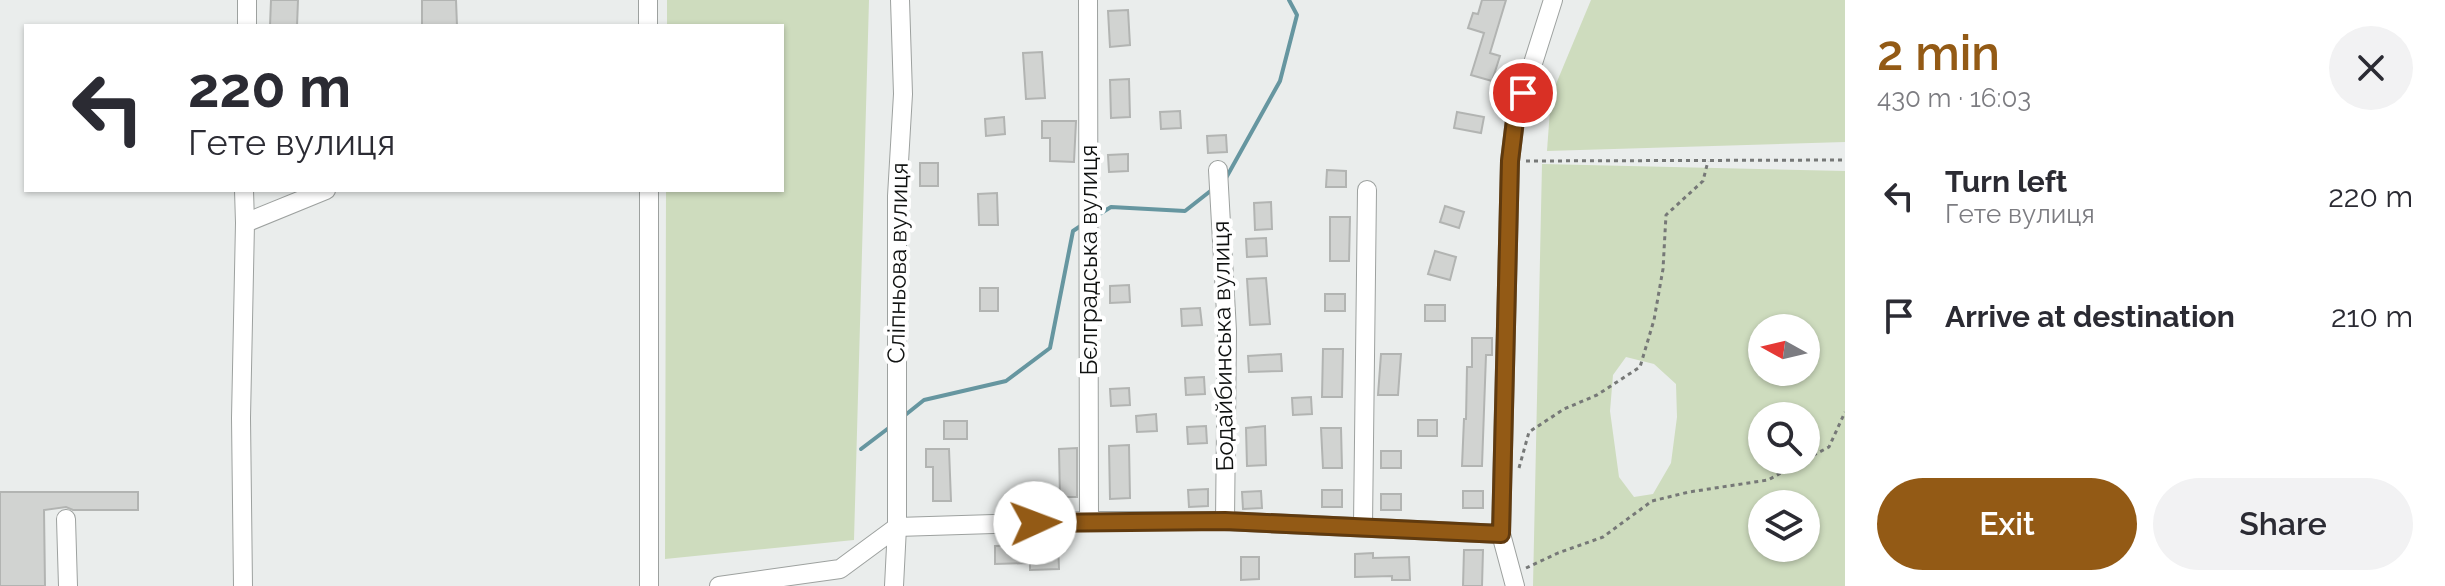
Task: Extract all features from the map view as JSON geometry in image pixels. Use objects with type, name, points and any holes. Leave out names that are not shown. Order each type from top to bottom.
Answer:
[{"type":"street","points":[[247,0],[247,24]]},
{"type":"street","points":[[648,0],[648,24]]},
{"type":"street","name":"Сліпньова вулиця","points":[[894,586],[897,527],[897,196],[903,94],[900,0]]},
{"type":"street","name":"Бєлградська вулиця","points":[[1088,0],[1089,521]]},
{"type":"street","points":[[1519,581],[1501,534],[1510,161],[1515,120],[1553,0]]},
{"type":"street","name":"Бодайбинська вулиця","points":[[1218,170],[1227,331],[1225,521]]},
{"type":"street","points":[[1363,525],[1367,190]]},
{"type":"street","points":[[243,586],[241,418],[244,192]]},
{"type":"street","points":[[245,223],[321,192]]},
{"type":"street","points":[[649,192],[649,586]]},
{"type":"street","points":[[66,519],[68,586]]},
{"type":"street","points":[[719,586],[840,569],[897,527],[1089,521],[1225,521],[1363,525],[1501,534]]},
{"type":"path","points":[[1510,161],[1845,160]]},
{"type":"path","points":[[1517,475],[1529,432],[1564,409],[1597,395],[1640,367],[1663,269],[1666,215],[1703,181],[1708,161]]},
{"type":"path","points":[[1820,452],[1829,447],[1845,412]]},
{"type":"path","points":[[1519,581],[1527,565],[1603,537],[1652,501],[1768,480],[1779,474]]},
{"type":"green space","points":[[667,0],[869,0],[854,540],[665,559],[666,192],[784,192],[784,24],[667,24]]},
{"type":"green space","points":[[1591,0],[1845,0],[1845,142],[1547,151],[1551,96]]},
{"type":"green space","points":[[1542,164],[1845,171],[1845,586],[1533,586]],"holes":[[[1626,357],[1654,364],[1676,384],[1677,417],[1671,463],[1653,494],[1634,497],[1619,477],[1610,411],[1613,375]]]},
{"type":"building","points":[[271,0],[298,0],[297,24],[270,24]]},
{"type":"building","points":[[422,0],[456,0],[457,24],[422,24]]},
{"type":"building","points":[[1482,0],[1506,0],[1490,53],[1500,56],[1492,81],[1471,75],[1484,33],[1468,28],[1473,13],[1478,14]]},
{"type":"building","points":[[1128,10],[1130,45],[1110,47],[1108,11]]},
{"type":"building","points":[[1042,52],[1045,98],[1026,99],[1023,53]]},
{"type":"building","points":[[1129,79],[1130,117],[1111,118],[1110,80]]},
{"type":"building","points":[[1180,111],[1181,128],[1161,129],[1160,112]]},
{"type":"building","points":[[1457,112],[1484,117],[1481,133],[1454,128]]},
{"type":"building","points":[[1004,117],[1005,134],[986,136],[985,119]]},
{"type":"building","points":[[1042,121],[1076,121],[1074,162],[1050,161],[1050,138],[1042,138]]},
{"type":"building","points":[[1226,135],[1227,152],[1208,153],[1207,136]]},
{"type":"building","points":[[1128,154],[1128,171],[1109,172],[1108,155]]},
{"type":"building","points":[[920,163],[938,163],[938,186],[920,186]]},
{"type":"building","points":[[1327,170],[1346,171],[1346,187],[1326,187]]},
{"type":"building","points":[[997,193],[998,225],[979,225],[978,194]]},
{"type":"building","points":[[1271,202],[1272,229],[1255,230],[1254,203]]},
{"type":"building","points":[[1445,206],[1464,212],[1459,228],[1440,222]]},
{"type":"building","points":[[1330,217],[1350,217],[1349,261],[1330,261]]},
{"type":"building","points":[[1266,238],[1267,256],[1247,257],[1246,239]]},
{"type":"building","points":[[1435,251],[1456,257],[1450,280],[1428,274]]},
{"type":"building","points":[[1266,278],[1270,324],[1250,325],[1247,279]]},
{"type":"building","points":[[1129,285],[1130,302],[1110,303],[1110,286]]},
{"type":"building","points":[[980,288],[998,288],[998,311],[980,311]]},
{"type":"building","points":[[1325,294],[1345,294],[1345,311],[1325,311]]},
{"type":"building","points":[[1425,305],[1445,305],[1445,321],[1425,321]]},
{"type":"building","points":[[1200,308],[1202,325],[1182,326],[1181,309]]},
{"type":"building","points":[[1472,338],[1492,338],[1492,355],[1486,355],[1482,466],[1462,466],[1467,367],[1472,367]]},
{"type":"building","points":[[1323,349],[1343,349],[1342,397],[1322,397]]},
{"type":"building","points":[[1281,354],[1282,371],[1249,372],[1248,356]]},
{"type":"building","points":[[1381,354],[1401,354],[1398,395],[1378,395]]},
{"type":"building","points":[[1204,377],[1205,394],[1186,395],[1185,378]]},
{"type":"building","points":[[1129,388],[1130,405],[1111,406],[1110,389]]},
{"type":"building","points":[[1311,397],[1312,414],[1293,415],[1292,398]]},
{"type":"building","points":[[1156,414],[1157,431],[1137,432],[1136,416]]},
{"type":"building","points":[[1418,420],[1437,420],[1437,436],[1418,436]]},
{"type":"building","points":[[944,421],[967,421],[967,439],[944,439]]},
{"type":"building","points":[[1206,426],[1207,443],[1188,444],[1187,427]]},
{"type":"building","points":[[1265,426],[1266,465],[1247,466],[1246,428]]},
{"type":"building","points":[[1321,428],[1341,428],[1342,468],[1323,468]]},
{"type":"building","points":[[1129,445],[1130,498],[1110,499],[1109,446]]},
{"type":"building","points":[[1077,448],[1077,497],[1060,497],[1059,449]]},
{"type":"building","points":[[926,449],[949,449],[951,501],[933,501],[933,467],[926,467]]},
{"type":"building","points":[[1381,451],[1401,451],[1401,468],[1381,468]]},
{"type":"building","points":[[1208,489],[1208,506],[1189,507],[1188,490]]},
{"type":"building","points":[[1322,490],[1342,490],[1342,507],[1322,507]]},
{"type":"building","points":[[1261,491],[1262,508],[1243,509],[1242,492]]},
{"type":"building","points":[[1463,491],[1483,491],[1483,508],[1463,508]]},
{"type":"building","points":[[0,492],[138,492],[138,510],[73,510],[66,507],[44,510],[45,586],[0,586]]},
{"type":"building","points":[[1381,494],[1401,494],[1401,510],[1381,510]]},
{"type":"building","points":[[1058,541],[1059,569],[1030,570],[1030,563],[995,564],[995,546]]},
{"type":"building","points":[[1464,550],[1483,550],[1482,586],[1463,586]]},
{"type":"building","points":[[1373,553],[1373,558],[1409,557],[1410,580],[1392,580],[1392,576],[1355,577],[1355,554]]},
{"type":"building","points":[[1241,557],[1259,557],[1259,579],[1241,580]]},
{"type":"waterway","points":[[1226,178],[1280,81],[1297,15],[1289,0]]},
{"type":"waterway","points":[[1093,218],[1111,207],[1185,211],[1213,189]]},
{"type":"waterway","points":[[904,416],[924,400],[1006,381],[1050,348],[1073,231],[1082,225]]},
{"type":"waterway","points":[[861,449],[890,427]]},
{"type":"route","points":[[1035,523],[1225,521],[1363,525],[1501,534],[1510,161],[1515,120],[1523,93]]}]
